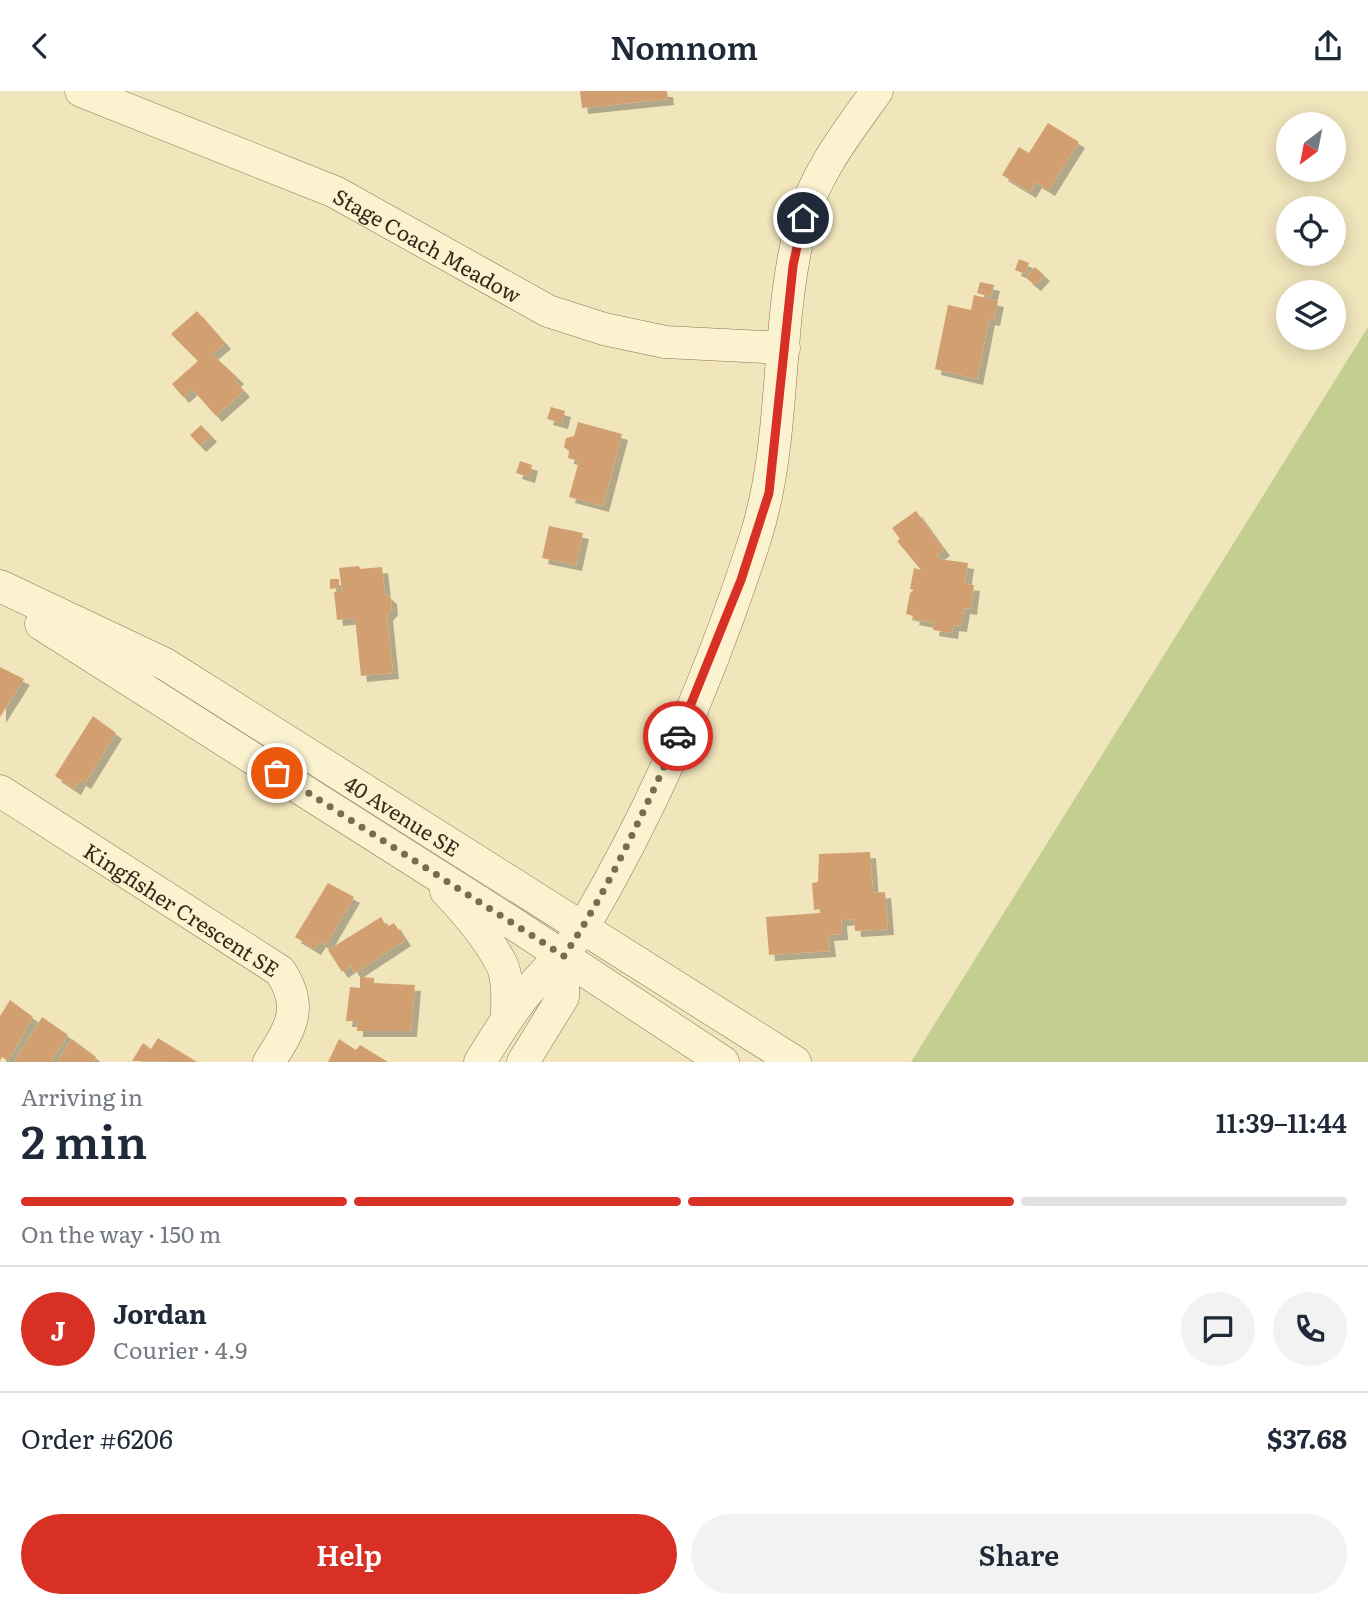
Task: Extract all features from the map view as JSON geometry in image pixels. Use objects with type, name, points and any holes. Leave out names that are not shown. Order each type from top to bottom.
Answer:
[{"type":"street","name":"Stage Coach Meadow","points":[[81,91],[335,192],[548,311],[604,329],[666,342],[784,348]]},
{"type":"street","points":[[480,1062],[508,1018],[542,975],[564,956],[584,926],[642,817],[692,706],[741,580],[769,493],[793,266],[803,218],[818,183],[847,133],[877,91]]},
{"type":"street","name":"40 Avenue SE","points":[[0,586],[165,664],[796,1062]]},
{"type":"street","name":"40 Avenue SE","points":[[0,598],[564,956],[723,1062]]},
{"type":"street","name":"Kingfisher Crescent SE","points":[[0,791],[279,971],[290,986],[291,1027],[270,1062]]},
{"type":"street","points":[[415,861],[460,905],[501,963],[506,984],[508,1018]]},
{"type":"street","points":[[523,1062],[563,997],[564,956]]},
{"type":"green space","points":[[1368,327],[1368,1062],[911,1062]]},
{"type":"building","points":[[580,91],[667,91],[668,99],[582,108]]},
{"type":"building","points":[[1048,123],[1079,142],[1049,190],[1036,182],[1030,192],[1002,175],[1019,147],[1029,153]]},
{"type":"building","points":[[1019,259],[1029,263],[1025,274],[1015,270]]},
{"type":"building","points":[[1035,267],[1044,275],[1035,285],[1026,278]]},
{"type":"building","points":[[980,282],[994,285],[991,297],[977,293]]},
{"type":"building","points":[[974,295],[998,301],[994,320],[989,319],[977,379],[935,369],[948,305],[971,310]]},
{"type":"building","points":[[197,311],[225,343],[212,354],[238,378],[235,381],[244,391],[216,416],[192,389],[183,397],[172,384],[198,361],[171,334]]},
{"type":"building","points":[[551,407],[565,411],[562,423],[547,419]]},
{"type":"building","points":[[578,422],[622,434],[603,506],[569,497],[579,461],[568,458],[569,451],[564,447],[566,438],[574,436]]},
{"type":"building","points":[[201,425],[211,436],[200,446],[190,435]]},
{"type":"building","points":[[520,461],[532,465],[529,477],[516,473]]},
{"type":"building","points":[[916,511],[944,550],[937,555],[939,559],[968,563],[965,584],[974,585],[971,609],[964,608],[961,626],[953,625],[952,633],[933,630],[934,623],[913,619],[914,616],[906,614],[910,593],[914,590],[910,589],[914,568],[921,570],[897,541],[900,539],[892,528]]},
{"type":"building","points":[[549,526],[583,533],[576,565],[542,558]]},
{"type":"building","points":[[359,566],[360,569],[382,567],[385,593],[391,598],[392,609],[387,615],[393,673],[361,676],[355,618],[337,620],[334,592],[342,591],[339,568]]},
{"type":"building","points":[[330,579],[339,579],[339,588],[330,589]]},
{"type":"building","points":[[0,667],[24,679],[0,717]]},
{"type":"building","points":[[93,716],[116,733],[85,783],[80,780],[75,789],[55,776]]},
{"type":"building","points":[[870,852],[873,893],[885,892],[888,929],[855,931],[854,919],[841,920],[842,934],[828,935],[830,951],[769,955],[766,917],[820,913],[820,909],[814,910],[812,883],[818,882],[819,854]]},
{"type":"building","points":[[328,883],[354,897],[326,945],[320,941],[315,949],[295,937]]},
{"type":"building","points":[[381,917],[387,927],[394,923],[405,940],[355,973],[351,966],[342,972],[328,950]]},
{"type":"building","points":[[360,977],[374,978],[374,983],[415,985],[411,1031],[357,1031],[357,1021],[346,1021],[350,987],[360,988]]},
{"type":"building","points":[[10,1000],[33,1017],[8,1061],[2,1057],[0,1061],[0,1016]]},
{"type":"building","points":[[42,1017],[68,1035],[51,1062],[14,1062]]},
{"type":"building","points":[[158,1038],[197,1062],[132,1061],[143,1043],[151,1049]]},
{"type":"building","points":[[72,1039],[96,1057],[93,1062],[57,1062]]},
{"type":"building","points":[[339,1039],[356,1050],[360,1045],[388,1062],[328,1062]]},
{"type":"way so far","points":[[277,773],[564,956],[584,926],[642,817],[678,736]]},
{"type":"route","points":[[678,736],[741,580],[769,493],[793,266],[803,218]]}]
